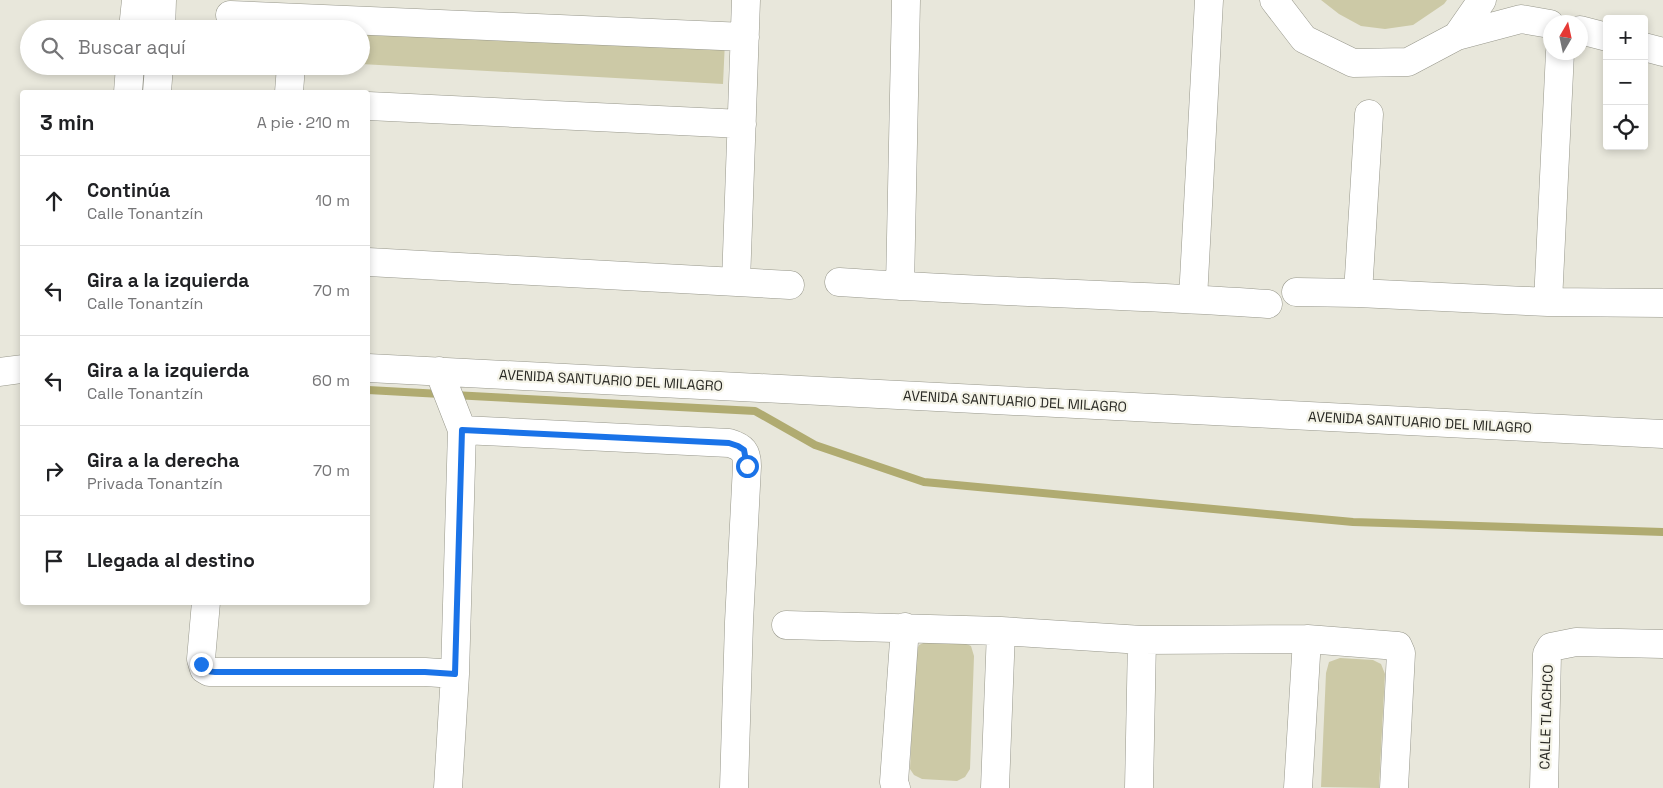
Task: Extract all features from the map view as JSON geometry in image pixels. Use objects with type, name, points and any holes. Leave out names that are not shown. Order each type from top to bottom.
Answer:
[{"type":"street","points":[[134,20],[136,0]]},
{"type":"street","points":[[161,20],[162,0]]},
{"type":"street","points":[[736,282],[746,0]]},
{"type":"street","points":[[900,286],[906,0]]},
{"type":"street","points":[[1193,299],[1209,0]]},
{"type":"street","points":[[1274,0],[1304,39],[1353,63],[1408,62],[1457,36],[1521,19],[1543,23]]},
{"type":"street","points":[[1457,36],[1482,0]]},
{"type":"street","points":[[230,15],[270,20]]},
{"type":"street","points":[[370,26],[746,38]]},
{"type":"street","points":[[1588,32],[1603,36]]},
{"type":"street","points":[[1648,48],[1663,52]]},
{"type":"street","points":[[1548,302],[1560,60]]},
{"type":"street","points":[[128,90],[129,75]]},
{"type":"street","points":[[157,90],[158,75]]},
{"type":"street","points":[[289,90],[290,75]]},
{"type":"street","points":[[370,106],[742,124]]},
{"type":"street","points":[[1358,293],[1369,114]]},
{"type":"street","points":[[370,262],[790,285]]},
{"type":"street","points":[[839,282],[1268,304]]},
{"type":"street","points":[[1296,292],[1548,302],[1663,303]]},
{"type":"street","name":"AVENIDA SANTUARIO DEL MILAGRO","points":[[370,368],[1663,434]]},
{"type":"street","points":[[0,372],[20,369]]},
{"type":"street","points":[[439,371],[462,430],[455,674],[448,788]]},
{"type":"street","points":[[462,430],[729,443],[744,450],[747,466],[739,622],[734,788]]},
{"type":"street","points":[[206,605],[201,659],[204,669],[209,672],[425,672],[455,674]]},
{"type":"street","points":[[786,625],[1001,631],[1142,640],[1307,639],[1395,645],[1400,650],[1394,788]]},
{"type":"street","points":[[896,788],[894,782],[905,627]]},
{"type":"street","points":[[995,788],[1001,631]]},
{"type":"street","points":[[1298,788],[1307,639]]},
{"type":"street","points":[[1139,788],[1142,640]]},
{"type":"street","name":"CALLE TLACHCO","points":[[1544,788],[1547,654],[1551,647],[1576,642],[1663,644]]},
{"type":"shaded area","points":[[1321,0],[1447,0],[1413,25],[1385,29],[1361,26],[1339,14]]},
{"type":"shaded area","points":[[370,29],[725,41],[723,84],[370,64]]},
{"type":"shaded area","points":[[930,640],[962,642],[971,646],[974,656],[970,769],[965,777],[957,781],[922,779],[914,775],[910,769],[915,655],[919,645]]},
{"type":"shaded area","points":[[1340,658],[1373,660],[1381,664],[1385,674],[1379,788],[1321,787],[1326,673],[1329,662]]},
{"type":"waterway","points":[[370,390],[441,394]]},
{"type":"waterway","points":[[453,395],[755,411],[815,445],[924,482],[1353,522],[1663,532]]},
{"type":"route","points":[[201,664],[209,672],[425,672],[455,674],[462,430],[729,443],[744,450],[747,466]]}]
